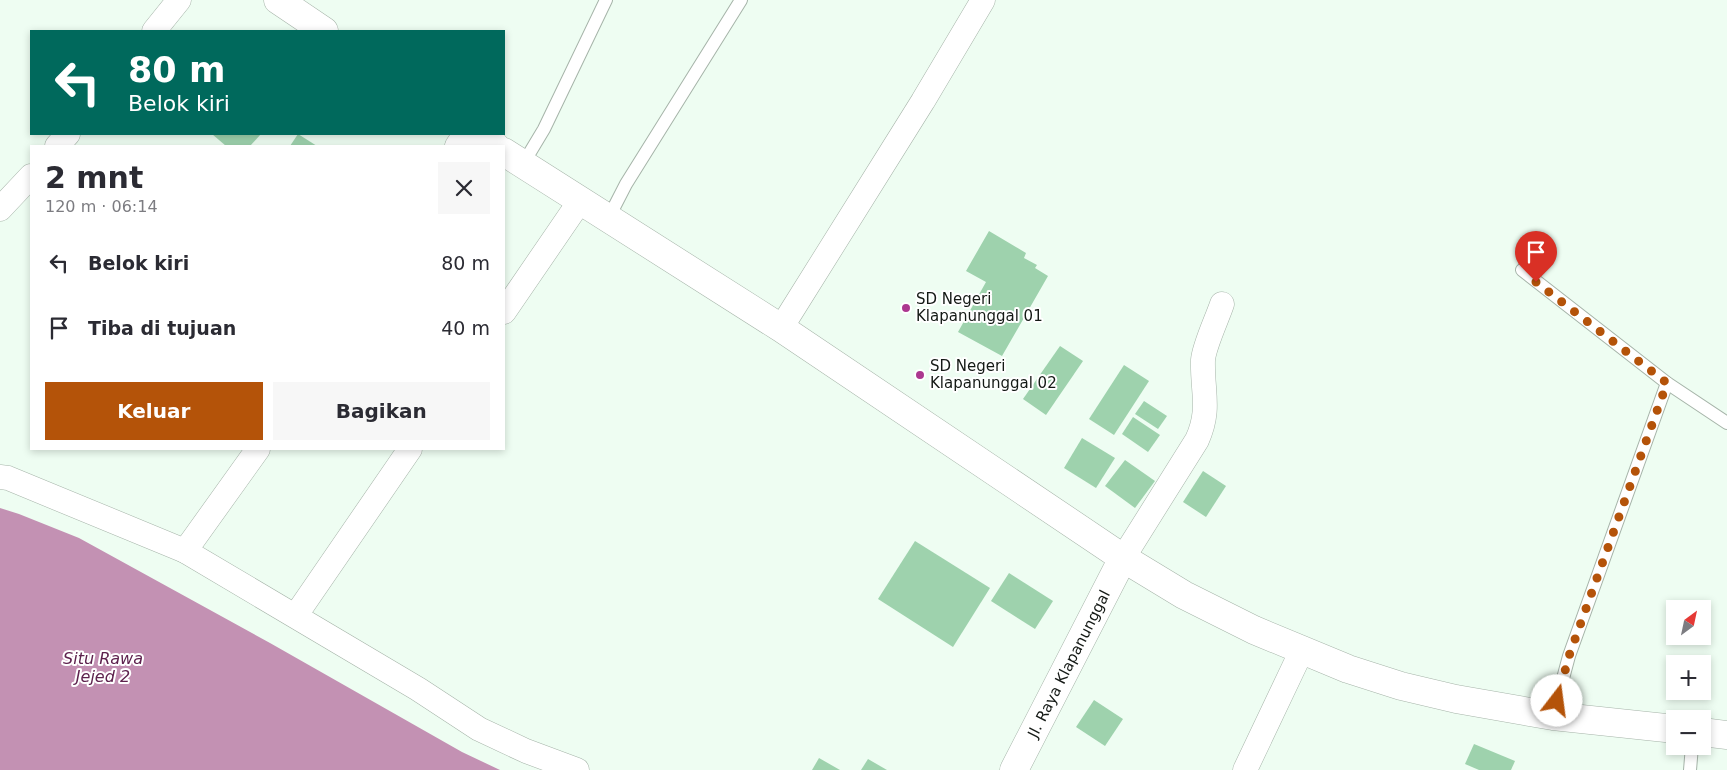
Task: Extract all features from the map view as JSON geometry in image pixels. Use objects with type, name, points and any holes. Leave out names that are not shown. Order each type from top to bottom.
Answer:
[{"type":"main road","points":[[278,0],[323,30]]},
{"type":"main road","points":[[476,135],[493,145]]},
{"type":"main road","points":[[514,158],[781,328],[1123,558],[1184,595],[1254,630],[1348,669],[1401,686],[1553,716],[1666,728]]},
{"type":"main road","name":"Jl. Raya Klapanunggal","points":[[1014,770],[1123,558]]},
{"type":"main road","points":[[1711,733],[1727,735]]},
{"type":"street","points":[[155,30],[179,0]]},
{"type":"street","points":[[781,328],[984,0]]},
{"type":"street","points":[[58,145],[67,135]]},
{"type":"street","points":[[0,209],[30,177]]},
{"type":"street","points":[[505,311],[580,201]]},
{"type":"street","points":[[1123,558],[1197,440],[1204,425],[1206,410],[1203,358],[1222,304]]},
{"type":"street","points":[[185,551],[257,450]]},
{"type":"street","points":[[296,615],[409,450]]},
{"type":"street","points":[[0,477],[8,478],[185,551],[296,615],[418,689],[479,729],[526,751],[577,770]]},
{"type":"street","points":[[1245,770],[1302,650]]},
{"type":"lane","points":[[514,158],[544,129],[606,0]]},
{"type":"lane","points":[[608,218],[626,184],[741,0]]},
{"type":"lane","points":[[1522,270],[1667,383],[1727,423]]},
{"type":"lane","points":[[1553,716],[1569,656],[1667,383]]},
{"type":"lane","points":[[1690,770],[1691,755]]},
{"type":"water","name":"Situ Rawa Jejed 2","points":[[0,508],[79,538],[270,643],[462,752],[500,770],[0,770]]},
{"type":"building","points":[[213,135],[260,135],[251,145],[225,145]]},
{"type":"building","points":[[297,135],[300,135],[315,145],[291,145]]},
{"type":"building","points":[[989,231],[1026,253],[1024,258],[1037,265],[1035,268],[1048,276],[1002,356],[958,332],[986,282],[966,271]]},
{"type":"building","points":[[1060,346],[1083,361],[1046,415],[1023,399]]},
{"type":"building","points":[[1124,365],[1149,381],[1114,435],[1089,419]]},
{"type":"building","points":[[1144,401],[1167,416],[1158,429],[1135,414]]},
{"type":"building","points":[[1133,417],[1160,435],[1148,452],[1122,434]]},
{"type":"building","points":[[1082,438],[1115,458],[1096,488],[1064,468]]},
{"type":"building","points":[[1125,460],[1155,481],[1135,508],[1105,486]]},
{"type":"building","points":[[1203,471],[1226,486],[1206,517],[1183,502]]},
{"type":"building","points":[[915,541],[990,588],[953,647],[878,599]]},
{"type":"building","points":[[1009,573],[1053,601],[1035,629],[991,601]]},
{"type":"building","points":[[1094,700],[1123,719],[1105,746],[1076,727]]},
{"type":"building","points":[[1474,744],[1515,761],[1511,770],[1479,770],[1465,764]]},
{"type":"building","points":[[819,758],[840,770],[812,770]]},
{"type":"building","points":[[868,759],[887,770],[861,770]]},
{"type":"place","name":"SD Negeri Klapanunggal 01","points":[[906,308]]},
{"type":"place","name":"SD Negeri Klapanunggal 02","points":[[920,375]]},
{"type":"route","points":[[1536,282],[1667,383],[1569,656],[1557,701]]}]
